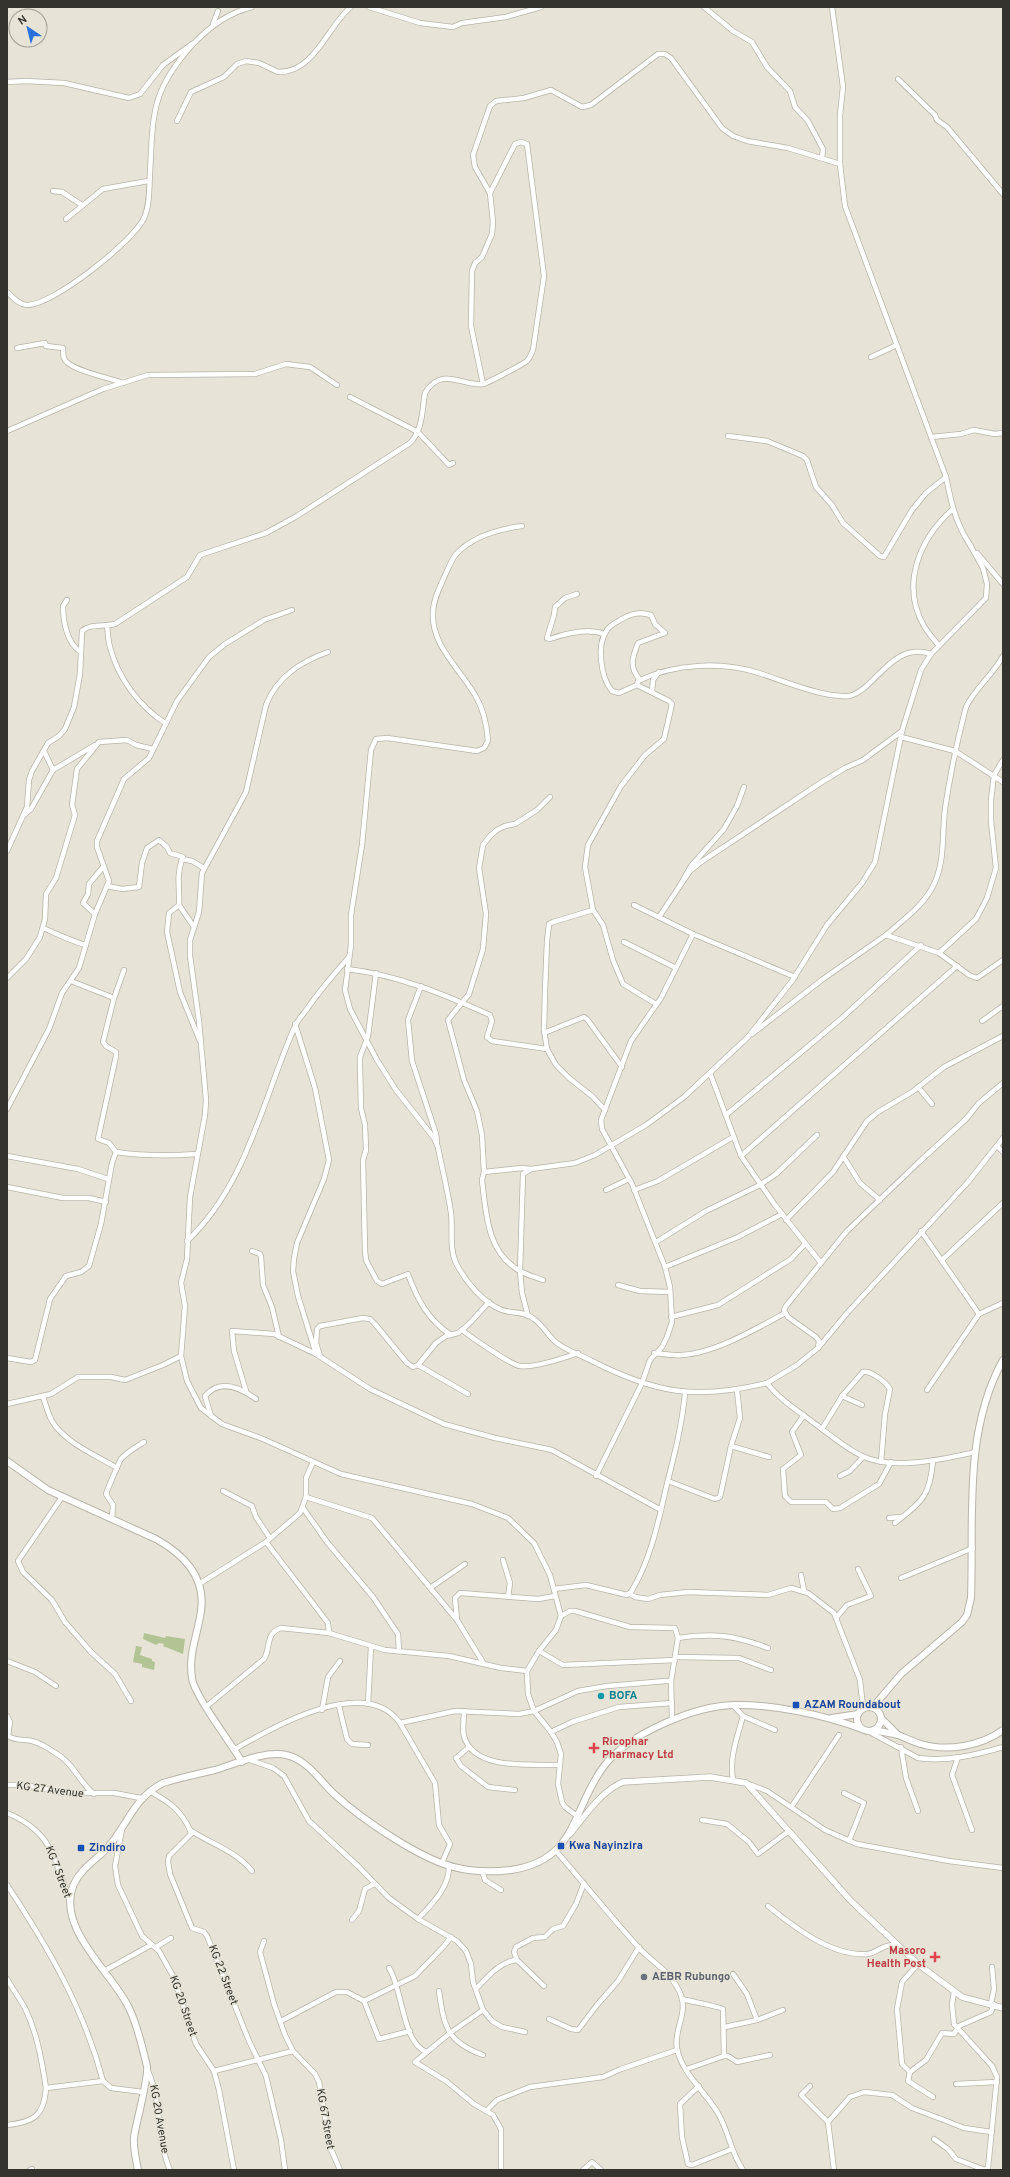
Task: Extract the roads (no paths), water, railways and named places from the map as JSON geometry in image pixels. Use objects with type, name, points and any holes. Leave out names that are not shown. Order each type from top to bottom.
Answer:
[{"type":"main road","points":[[873,1707],[901,1674],[957,1627],[967,1615],[971,1598],[973,1493],[977,1438],[982,1410],[1003,1360]]},
{"type":"main road","points":[[7,1461],[26,1476],[62,1497],[173,1548],[191,1567],[199,1584],[202,1597],[201,1612],[191,1650],[192,1678],[194,1686],[242,1762]]},
{"type":"main road","points":[[138,2170],[134,2151],[134,2136],[147,2069],[130,2009],[84,1943],[72,1915],[71,1893],[80,1875],[108,1846],[122,1828],[141,1798],[149,1791],[163,1783],[275,1754],[296,1758],[355,1812],[394,1837],[445,1864],[495,1872],[526,1867],[542,1861],[556,1851],[566,1839],[598,1774],[614,1755],[639,1736],[672,1720],[694,1713],[733,1705],[758,1705],[820,1718],[864,1730],[874,1730],[898,1735],[920,1744],[945,1747],[961,1746],[983,1741],[1003,1730]]},
{"type":"main road","points":[[864,1730],[857,1722],[858,1714],[863,1708],[873,1707],[879,1711],[881,1718],[880,1725],[874,1730]]},
{"type":"main road","points":[[820,1718],[846,1717],[858,1714]]},
{"type":"main road","points":[[881,1718],[898,1735]]},
{"type":"street","points":[[7,292],[20,303],[27,305],[52,297],[75,283],[108,256],[138,228],[144,218],[148,202],[152,123],[158,95],[169,74],[213,24],[228,16],[252,7]]},
{"type":"street","points":[[177,120],[191,92],[224,77],[237,64],[246,61],[259,63],[278,72],[297,67],[319,48],[339,20],[351,7]]},
{"type":"street","points":[[369,7],[420,23],[453,27],[462,23],[506,17],[541,7]]},
{"type":"street","points":[[704,7],[732,31],[752,42],[767,67],[790,91],[795,108],[808,121],[824,149],[822,158]]},
{"type":"street","points":[[748,1037],[795,977],[827,925],[873,866],[902,731],[921,670],[931,654],[986,598],[986,578],[961,528],[953,508],[946,477],[845,206],[840,164],[840,115],[843,87],[832,7]]},
{"type":"street","points":[[213,24],[218,11]]},
{"type":"street","points":[[7,82],[26,81],[64,83],[129,98],[140,94],[163,65],[187,47],[195,43]]},
{"type":"street","points":[[484,384],[471,326],[470,310],[472,298],[472,271],[475,263],[482,257],[492,234],[493,222],[490,193],[475,167],[473,155],[490,106],[496,101],[524,98],[551,90],[582,107],[591,105],[658,54],[665,54],[672,58],[722,128],[733,136],[746,141],[788,148],[840,164]]},
{"type":"street","points":[[898,79],[935,115],[937,120],[947,127],[1003,194]]},
{"type":"street","points":[[7,851],[26,807],[29,780],[48,743],[59,736],[65,729],[74,708],[78,689],[82,631],[92,626],[107,626],[115,624],[183,580],[193,569],[200,555],[266,533],[297,516],[410,443],[418,432],[425,393],[439,380],[451,378],[484,384],[518,367],[528,360],[533,350],[544,276],[527,144],[521,142],[515,144],[490,193]]},
{"type":"street","points":[[66,218],[82,205],[92,200],[103,189],[148,181]]},
{"type":"street","points":[[53,191],[62,192],[82,205]]},
{"type":"street","points":[[17,348],[45,343],[46,346],[63,348],[64,359],[69,365],[85,370],[96,376],[123,383]]},
{"type":"street","points":[[872,357],[897,345]]},
{"type":"street","points":[[7,431],[103,389],[148,375],[255,374],[286,364],[310,367],[337,385]]},
{"type":"street","points":[[350,397],[418,432],[449,464],[453,462]]},
{"type":"street","points":[[931,437],[961,434],[974,430],[995,434],[1003,433]]},
{"type":"street","points":[[728,436],[767,441],[803,456],[807,460],[816,487],[832,505],[843,523],[880,556],[884,557],[912,510],[926,493],[946,477]]},
{"type":"street","points":[[939,646],[924,626],[919,614],[915,600],[915,567],[928,535],[938,522],[953,508]]},
{"type":"street","points":[[437,1145],[426,1128],[396,1090],[366,1041],[350,1009],[346,995],[347,969],[352,928],[351,916],[362,845],[371,750],[376,739],[381,738],[477,751],[484,748],[488,741],[476,696],[443,649],[436,633],[433,613],[436,596],[456,554],[471,543],[497,530],[522,526]]},
{"type":"street","points":[[970,545],[1003,584]]},
{"type":"street","points":[[577,594],[565,598],[554,607],[554,615],[547,638],[550,639],[581,632],[596,631],[604,634]]},
{"type":"street","points":[[67,600],[63,606],[65,625],[73,646],[81,652]]},
{"type":"street","points":[[7,1109],[49,1029],[62,993],[79,968],[95,914],[107,886],[108,877],[103,867],[97,847],[100,832],[124,779],[150,758],[165,723],[177,701],[209,657],[225,644],[264,620],[292,610]]},
{"type":"street","points":[[656,1004],[623,984],[613,960],[603,925],[593,910],[585,867],[588,845],[621,786],[645,755],[664,739],[672,704],[639,683],[634,673],[632,663],[638,643],[665,633],[655,624],[651,615],[641,612],[629,615],[608,628],[604,634],[602,646],[602,668],[607,685],[612,692],[619,693],[639,683],[660,672],[697,667],[740,668],[809,692],[848,697],[857,694],[883,668],[911,652],[931,654]]},
{"type":"street","points":[[107,626],[110,648],[123,678],[142,705],[165,723]]},
{"type":"street","points":[[328,652],[315,657],[294,669],[278,683],[270,694],[266,705],[246,792],[204,868],[200,885],[199,912],[190,940],[190,956],[202,1046],[206,1100],[205,1115],[190,1197],[188,1241],[181,1283],[185,1306],[181,1356],[187,1381],[201,1408],[222,1424],[263,1439],[341,1474],[472,1504],[508,1518],[534,1543],[550,1575],[561,1616],[556,1630],[527,1671],[528,1694],[534,1710],[551,1732],[561,1754],[558,1784],[562,1802],[565,1807],[578,1816]]},
{"type":"street","points":[[484,1172],[522,1168],[531,1169],[575,1163],[595,1155],[646,1125],[684,1097],[748,1037],[823,979],[886,935],[916,910],[935,882],[942,858],[945,811],[955,751],[966,707],[971,696],[997,668],[1003,656]]},
{"type":"street","points":[[652,692],[654,680],[660,672]]},
{"type":"street","points":[[659,917],[690,870],[700,862],[828,778],[863,760],[902,731]]},
{"type":"street","points":[[901,737],[955,751],[1003,782]]},
{"type":"street","points":[[23,816],[30,809],[52,770],[99,742],[127,740],[136,745],[154,749]]},
{"type":"street","points":[[7,978],[33,949],[40,937],[43,928],[46,894],[56,878],[75,815],[72,805],[77,769],[99,742]]},
{"type":"street","points":[[44,751],[52,770]]},
{"type":"street","points":[[939,952],[976,919],[987,898],[996,868],[991,822],[994,776],[1003,760]]},
{"type":"street","points":[[679,887],[691,866],[724,829],[737,806],[744,787]]},
{"type":"street","points":[[543,1280],[520,1271],[498,1250],[489,1232],[482,1180],[484,1172],[482,1135],[477,1111],[464,1080],[448,1020],[469,994],[483,949],[486,914],[480,868],[483,845],[497,830],[505,826],[515,824],[538,810],[550,797]]},
{"type":"street","points":[[107,886],[122,889],[139,887],[142,863],[147,848],[159,840],[167,847],[170,853],[183,857],[182,859],[192,861],[204,868]]},
{"type":"street","points":[[182,859],[177,881],[179,905],[194,927]]},
{"type":"street","points":[[95,914],[83,903],[88,894],[89,884],[103,867]]},
{"type":"street","points":[[179,905],[169,914],[167,932],[182,1001],[202,1046]]},
{"type":"street","points":[[634,905],[693,934],[795,977]]},
{"type":"street","points":[[593,910],[549,924],[547,941],[544,1034],[547,1049],[556,1065],[605,1110]]},
{"type":"street","points":[[43,928],[55,932],[68,940],[86,945]]},
{"type":"street","points":[[596,1476],[642,1383],[650,1360],[654,1353],[662,1347],[667,1337],[671,1317],[670,1292],[666,1267],[629,1179],[602,1129],[602,1120],[631,1041],[656,1004],[693,934]]},
{"type":"street","points":[[886,935],[939,952],[969,975],[977,978],[1003,960]]},
{"type":"street","points":[[624,942],[676,968]]},
{"type":"street","points":[[726,1115],[846,1015],[921,945]]},
{"type":"street","points":[[188,1241],[205,1224],[217,1207],[240,1163],[274,1083],[295,1024],[322,988],[349,956]]},
{"type":"street","points":[[741,1156],[957,966]]},
{"type":"street","points":[[347,969],[376,973],[421,986],[462,1002],[492,1018],[487,1037],[489,1040],[547,1049]]},
{"type":"street","points":[[124,970],[114,998],[104,1042],[106,1046],[116,1052],[116,1056],[98,1139],[109,1143],[116,1152],[162,1157],[197,1154]]},
{"type":"street","points":[[376,973],[366,1041],[360,1057],[361,1108],[365,1125],[366,1144],[363,1160],[363,1210],[366,1260],[376,1281],[382,1284],[408,1274],[421,1306],[437,1324],[451,1335]]},
{"type":"street","points":[[71,981],[114,998]]},
{"type":"street","points":[[421,986],[408,1020],[412,1061],[436,1134],[451,1212],[452,1250],[456,1262],[466,1280],[489,1302],[503,1311],[534,1318],[557,1343],[642,1383],[685,1393],[737,1390],[767,1383],[797,1365],[818,1348],[848,1312],[921,1231],[968,1182],[1003,1138]]},
{"type":"street","points":[[982,1021],[1003,1006]]},
{"type":"street","points":[[544,1034],[584,1017],[622,1067]]},
{"type":"street","points":[[295,1024],[314,1088],[329,1160],[324,1179],[297,1243],[293,1271],[298,1296],[318,1355]]},
{"type":"street","points":[[786,1220],[833,1172],[867,1121],[878,1112],[918,1087],[944,1067],[1003,1036]]},
{"type":"street","points":[[710,1073],[741,1156],[786,1220],[821,1263]]},
{"type":"street","points":[[785,1313],[786,1306],[800,1291],[847,1231],[966,1119],[979,1103],[1003,1083]]},
{"type":"street","points":[[918,1087],[932,1104]]},
{"type":"street","points":[[656,1242],[706,1211],[760,1185],[776,1174],[817,1135]]},
{"type":"street","points":[[634,1190],[658,1181],[733,1137]]},
{"type":"street","points":[[997,1146],[1003,1152]]},
{"type":"street","points":[[7,1358],[31,1362],[35,1360],[50,1299],[60,1282],[66,1276],[81,1272],[89,1266],[106,1202],[108,1179],[116,1152]]},
{"type":"street","points":[[7,1156],[78,1169],[108,1179]]},
{"type":"street","points":[[844,1156],[860,1183],[880,1200]]},
{"type":"street","points":[[528,1316],[522,1293],[520,1271],[521,1179],[523,1174],[531,1169]]},
{"type":"street","points":[[606,1190],[629,1179]]},
{"type":"street","points":[[7,1187],[63,1198],[89,1198],[106,1202]]},
{"type":"street","points":[[942,1260],[1003,1203]]},
{"type":"street","points":[[666,1267],[738,1237],[782,1214]]},
{"type":"street","points":[[921,1231],[979,1314]]},
{"type":"street","points":[[671,1317],[718,1305],[791,1259],[805,1244]]},
{"type":"street","points":[[252,1251],[260,1254],[261,1257],[263,1285],[272,1308],[279,1337]]},
{"type":"street","points":[[618,1285],[640,1291],[670,1292]]},
{"type":"street","points":[[318,1355],[316,1342],[317,1329],[363,1318],[370,1319],[407,1363],[413,1367],[418,1365],[436,1343],[462,1330],[489,1302]]},
{"type":"street","points":[[927,1390],[979,1314],[1003,1303]]},
{"type":"street","points":[[785,1313],[816,1337],[819,1342],[818,1348]]},
{"type":"street","points":[[654,1353],[682,1355],[696,1353],[741,1337],[785,1313]]},
{"type":"street","points":[[462,1330],[477,1341],[519,1366],[546,1362],[578,1354]]},
{"type":"street","points":[[246,1391],[234,1351],[232,1332],[274,1334],[318,1355],[370,1389],[444,1424],[495,1438],[552,1450],[596,1476],[661,1510]]},
{"type":"street","points":[[7,1404],[43,1397],[58,1390],[74,1378],[110,1377],[125,1380],[181,1356]]},
{"type":"street","points":[[418,1365],[468,1394]]},
{"type":"street","points":[[822,1429],[842,1396],[865,1371],[888,1385],[890,1389],[885,1414],[881,1462]]},
{"type":"street","points":[[767,1383],[772,1390],[822,1429],[863,1457],[881,1462],[891,1462],[933,1460],[976,1452]]},
{"type":"street","points":[[212,1417],[205,1400],[208,1393],[214,1389],[231,1385],[246,1391],[256,1399]]},
{"type":"street","points":[[668,1481],[718,1498],[741,1412],[737,1390]]},
{"type":"street","points":[[630,1594],[650,1552],[682,1424],[685,1393]]},
{"type":"street","points":[[842,1396],[862,1405]]},
{"type":"street","points":[[43,1397],[51,1420],[57,1427],[78,1444],[117,1468]]},
{"type":"street","points":[[804,1415],[792,1432],[801,1455],[783,1469],[785,1496],[791,1502],[826,1502],[833,1509],[840,1508],[878,1484],[891,1462]]},
{"type":"street","points":[[112,1519],[113,1505],[106,1494],[120,1460],[144,1442]]},
{"type":"street","points":[[731,1446],[769,1457]]},
{"type":"street","points":[[840,1476],[850,1471],[863,1457]]},
{"type":"street","points":[[895,1523],[915,1507],[930,1485],[933,1460]]},
{"type":"street","points":[[199,1584],[266,1542],[300,1513],[306,1497],[306,1478],[313,1462]]},
{"type":"street","points":[[223,1491],[252,1506],[256,1517],[270,1538]]},
{"type":"street","points":[[62,1497],[18,1561],[22,1572],[52,1600],[65,1622],[91,1652],[115,1674],[130,1701]]},
{"type":"street","points":[[306,1497],[372,1518],[457,1620],[484,1664]]},
{"type":"street","points":[[303,1508],[327,1542],[364,1587],[398,1634],[399,1651]]},
{"type":"street","points":[[889,1518],[902,1517]]},
{"type":"street","points":[[266,1542],[328,1623],[329,1633]]},
{"type":"street","points":[[901,1578],[973,1548]]},
{"type":"street","points":[[503,1560],[510,1583],[508,1597]]},
{"type":"street","points":[[430,1588],[465,1564]]},
{"type":"street","points":[[836,1618],[848,1605],[873,1595],[858,1569]]},
{"type":"street","points":[[801,1575],[804,1591]]},
{"type":"street","points":[[554,1590],[586,1584],[648,1599],[660,1595],[688,1592],[768,1595],[791,1588],[804,1591],[826,1606],[836,1618],[860,1680],[863,1708]]},
{"type":"street","points":[[457,1620],[455,1598],[460,1593],[538,1599],[555,1596]]},
{"type":"street","points":[[561,1616],[570,1611],[575,1611],[630,1627],[672,1628],[677,1630],[678,1638],[672,1681],[672,1720]]},
{"type":"street","points":[[207,1706],[264,1659],[267,1654],[270,1637],[278,1628],[329,1633],[371,1647],[449,1656],[484,1664],[527,1671]]},
{"type":"street","points":[[678,1638],[720,1634],[738,1637],[768,1648]]},
{"type":"street","points":[[368,1704],[371,1647]]},
{"type":"street","points":[[539,1652],[563,1665],[675,1658],[739,1658],[771,1670]]},
{"type":"street","points":[[7,1661],[35,1672],[56,1686]]},
{"type":"street","points":[[322,1710],[328,1677],[340,1661]]},
{"type":"street","points":[[400,1723],[434,1714],[464,1711],[509,1715],[534,1710],[578,1691],[607,1686],[672,1681]]},
{"type":"street","points":[[551,1732],[572,1722],[619,1707],[672,1703]]},
{"type":"street","points":[[235,1749],[307,1712],[339,1706],[368,1704],[384,1708],[395,1715],[435,1783],[439,1825],[450,1844],[445,1864],[449,1876],[432,1905],[418,1920]]},
{"type":"street","points":[[733,1705],[743,1716],[775,1730]]},
{"type":"street","points":[[339,1706],[347,1739],[352,1744],[368,1745]]},
{"type":"street","points":[[464,1711],[463,1734],[470,1747],[484,1760],[503,1763],[560,1765]]},
{"type":"street","points":[[7,1716],[10,1722],[8,1736],[12,1739],[32,1741],[67,1760],[86,1787],[94,1794]]},
{"type":"street","points":[[733,1780],[731,1767],[732,1755],[743,1716]]},
{"type":"street","points":[[864,1730],[901,1747],[918,1758],[958,1757],[985,1753],[1003,1747]]},
{"type":"street","points":[[792,1806],[839,1734]]},
{"type":"street","points":[[470,1747],[456,1758],[461,1766],[488,1787],[515,1790]]},
{"type":"street","points":[[901,1747],[907,1784],[918,1811]]},
{"type":"street","points":[[958,1757],[952,1775],[972,1830]]},
{"type":"street","points":[[250,1760],[273,1768],[284,1776],[309,1821],[353,1860],[374,1884],[389,1898],[418,1920],[450,1937],[466,1951],[483,2010],[492,2021],[502,2027],[525,2032]]},
{"type":"street","points":[[566,1839],[611,1789],[624,1782],[710,1777],[746,1783],[768,1791],[825,1830],[857,1844],[949,1861],[1003,1868]]},
{"type":"street","points":[[746,1783],[851,1901],[918,1964],[962,1997],[1003,2008]]},
{"type":"street","name":"KG 27 Avenue","points":[[7,1785],[25,1785],[65,1793],[114,1793],[141,1798]]},
{"type":"street","points":[[149,1791],[167,1800],[178,1810],[190,1830],[232,1853],[245,1862],[252,1871]]},
{"type":"street","points":[[844,1793],[864,1802],[849,1841]]},
{"type":"street","name":"KG 7 Street","points":[[7,1813],[26,1822],[40,1832],[47,1841],[71,1904]]},
{"type":"street","points":[[702,1820],[727,1824],[741,1834],[758,1854],[789,1831]]},
{"type":"street","name":"KG 20 Street","points":[[122,1828],[115,1866],[118,1885],[142,1936],[162,1955],[175,1981],[196,2044],[214,2071],[234,2170]]},
{"type":"street","name":"KG 22 Street","points":[[190,1830],[191,1834],[188,1839],[168,1859],[170,1874],[192,1928],[204,1932],[207,1936],[249,2042],[260,2061],[269,2085],[285,2170]]},
{"type":"street","points":[[556,1851],[639,1947],[674,1982],[682,1999],[682,2018],[676,2039],[677,2050],[687,2069],[720,2116],[732,2149],[743,2170]]},
{"type":"street","points":[[482,1871],[485,1880],[501,1890]]},
{"type":"street","points":[[544,1986],[517,1960],[514,1952],[516,1947],[533,1938],[545,1937],[553,1929],[565,1924],[576,1904],[584,1883]]},
{"type":"street","points":[[352,1920],[359,1911],[365,1889],[374,1884]]},
{"type":"street","points":[[7,1885],[31,1921],[75,2000],[91,2040],[103,2081],[111,2088],[143,2092]]},
{"type":"street","points":[[768,1906],[797,1927],[825,1944],[846,1951],[870,1954],[885,1946],[897,1944]]},
{"type":"street","points":[[364,2001],[420,1971],[450,1937]]},
{"type":"street","points":[[104,1971],[172,1938]]},
{"type":"street","name":"KG 67 Street","points":[[264,1941],[260,1952],[274,2004],[293,2051],[315,2074],[319,2082],[330,2147],[340,2170]]},
{"type":"street","points":[[549,2019],[571,2029],[578,2030],[618,1981],[639,1947]]},
{"type":"street","points":[[476,1989],[501,1966],[511,1960],[517,1960]]},
{"type":"street","points":[[910,2072],[902,2064],[897,2009],[900,1987],[918,1964]]},
{"type":"street","points":[[933,2097],[908,2080],[910,2072],[926,2060],[942,2033],[952,2034],[957,2028],[991,2012],[994,1989],[992,1967]]},
{"type":"street","points":[[389,1968],[396,1984],[415,2044],[421,2050],[427,2052]]},
{"type":"street","points":[[733,1974],[747,1994],[757,2020]]},
{"type":"street","points":[[7,1979],[25,2008],[32,2025],[43,2066],[46,2088],[44,2107],[35,2117],[29,2121],[7,2125]]},
{"type":"street","points":[[439,1991],[450,2033],[461,2046],[483,2055]]},
{"type":"street","points":[[281,2021],[336,1992],[347,1992],[364,2001],[379,2039],[410,2031]]},
{"type":"street","points":[[934,2139],[948,2149],[956,2159],[985,2170],[988,2168],[996,2082],[992,2066],[965,2034],[957,2028],[952,2013],[954,1992]]},
{"type":"street","points":[[682,1999],[722,2007],[725,2027],[724,2056]]},
{"type":"street","points":[[483,2010],[450,2033],[417,2059],[416,2064],[441,2078],[474,2104],[493,2115],[501,2129],[501,2170]]},
{"type":"street","points":[[725,2027],[757,2020],[783,2010]]},
{"type":"street","points":[[486,2111],[497,2100],[530,2087],[603,2077],[621,2069],[677,2050]]},
{"type":"street","points":[[214,2071],[260,2061],[293,2051]]},
{"type":"street","points":[[687,2069],[724,2056],[728,2056],[737,2062],[770,2055]]},
{"type":"street","name":"KG 20 Avenue","points":[[147,2069],[154,2089],[165,2157],[170,2170]]},
{"type":"street","points":[[46,2088],[103,2081]]},
{"type":"street","points":[[956,2084],[996,2082]]},
{"type":"street","points":[[699,2086],[680,2104],[682,2137],[688,2164],[692,2164],[732,2149]]},
{"type":"street","points":[[810,2086],[801,2095],[828,2122],[834,2170]]},
{"type":"street","points":[[828,2122],[850,2097],[864,2092],[892,2095],[912,2108],[964,2128],[992,2132]]},
{"type":"street","points":[[583,2170],[592,2162],[601,2170]]},
{"type":"place","name":"BOFA","points":[[601,1696]]},
{"type":"place","name":"AZAM Roundabout","points":[[796,1705]]},
{"type":"place","name":"Ricophar Pharmacy Ltd","points":[[594,1748]]},
{"type":"place","name":"Kwa Nayinzira","points":[[561,1846]]},
{"type":"place","name":"Zindiro","points":[[81,1848]]},
{"type":"place","name":"Masoro Health Post","points":[[935,1957]]},
{"type":"place","name":"AEBR Rubungo","points":[[644,1977]]}]
